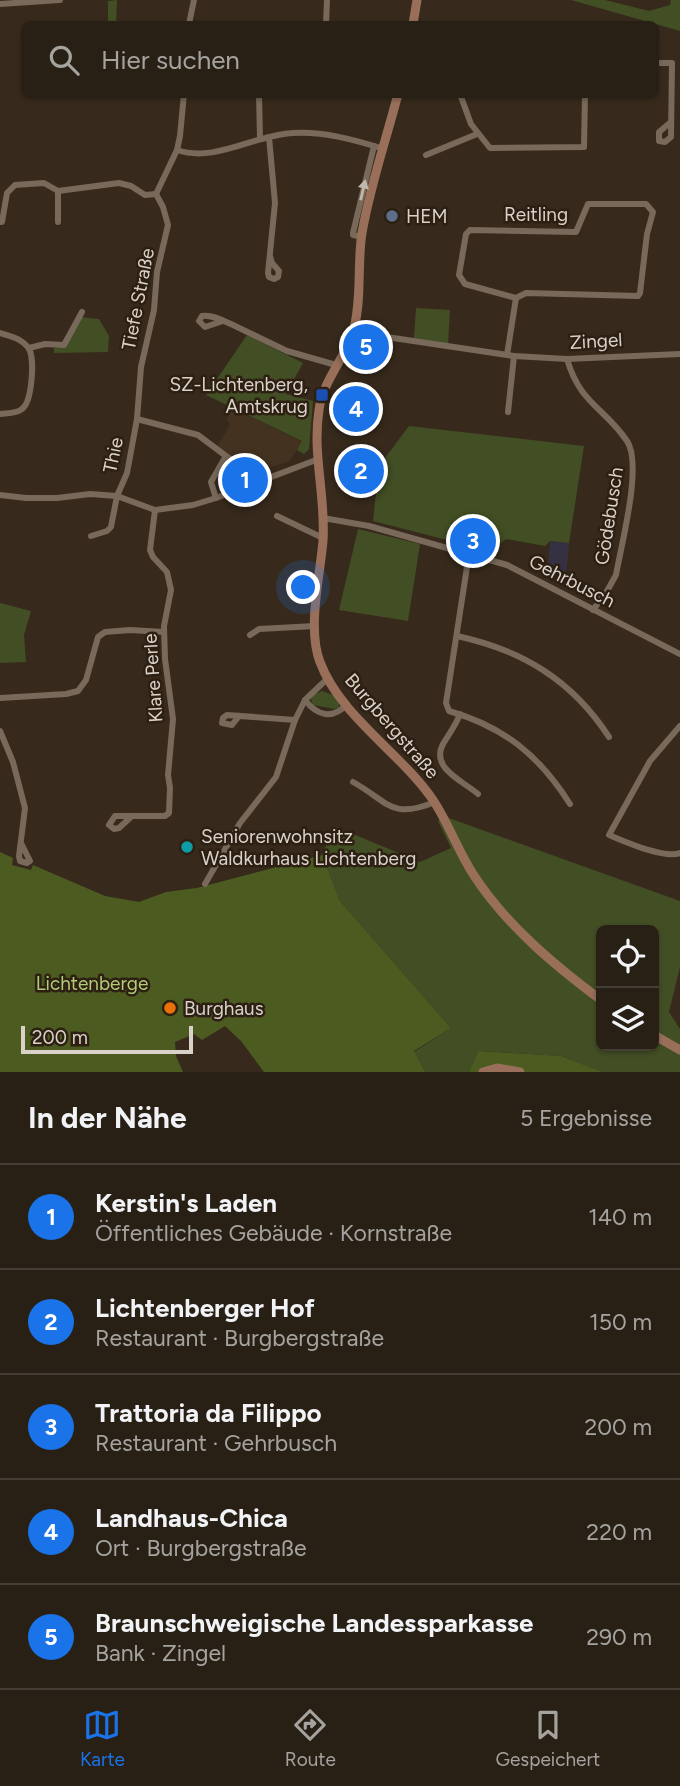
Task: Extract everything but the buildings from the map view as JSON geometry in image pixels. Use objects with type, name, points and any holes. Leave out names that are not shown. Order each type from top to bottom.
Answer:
[{"type":"street","points":[[0,4],[60,0]]},
{"type":"street","points":[[190,21],[194,0]]},
{"type":"street","points":[[326,21],[327,0]]},
{"type":"street","points":[[414,21],[417,0]]},
{"type":"street","points":[[659,63],[672,63],[671,122]]},
{"type":"street","points":[[0,222],[7,193],[15,186],[44,183],[58,191],[119,183],[152,195],[177,150],[184,98]]},
{"type":"street","points":[[259,98],[260,139]]},
{"type":"street","name":"Burgbergstraße","points":[[397,98],[379,147],[362,237],[358,308],[353,331],[321,400],[316,430],[316,460],[323,518],[315,626],[319,660],[327,679],[347,704],[413,774],[435,802],[473,873],[495,904],[537,946],[596,996]]},
{"type":"street","points":[[461,98],[471,124],[490,148],[584,146],[585,98]]},
{"type":"street","points":[[177,150],[193,155],[208,154],[269,136],[307,132],[379,147]]},
{"type":"street","points":[[426,155],[477,134]]},
{"type":"street","points":[[269,136],[275,203],[270,256]]},
{"type":"street","points":[[58,191],[58,222]]},
{"type":"street","name":"Tiefe Straße","points":[[138,419],[141,367],[155,310],[157,272],[168,225],[163,207],[152,195]]},
{"type":"street","name":"Reitling","points":[[588,204],[646,204],[650,207],[653,212],[638,296],[526,293],[516,298],[466,284],[461,280],[459,275],[466,234],[470,230],[576,232],[588,204]]},
{"type":"street","points":[[508,412],[516,298]]},
{"type":"street","points":[[29,348],[44,344],[64,345],[82,312]]},
{"type":"street","points":[[223,321],[287,351],[336,365]]},
{"type":"street","name":"Zingel","points":[[353,331],[510,355],[567,359],[680,354]]},
{"type":"street","points":[[0,333],[16,337],[29,348],[31,356],[29,401],[22,410],[0,414]]},
{"type":"street","name":"Gödebusch","points":[[567,359],[580,391],[626,440],[634,460],[616,575],[593,610]]},
{"type":"street","points":[[138,419],[198,435],[252,473],[260,483]]},
{"type":"street","name":"Thie","points":[[91,536],[109,529],[117,496],[127,473],[138,419]]},
{"type":"street","points":[[216,498],[211,482],[226,456]]},
{"type":"street","points":[[0,495],[37,498],[90,494],[117,496],[155,510],[216,498],[260,483],[310,460],[316,460]]},
{"type":"street","name":"Klare Perle","points":[[132,816],[165,816],[169,813],[168,775],[173,719],[164,632],[171,590],[167,572],[150,550],[155,510]]},
{"type":"street","points":[[277,516],[323,538]]},
{"type":"street","name":"Gehrbusch","points":[[323,518],[369,526],[508,565],[680,654]]},
{"type":"street","points":[[469,554],[446,703],[449,711],[493,728],[524,748],[555,780],[569,804]]},
{"type":"street","points":[[250,635],[259,629],[315,626]]},
{"type":"street","points":[[0,698],[78,691],[86,680],[101,634],[130,630],[164,632]]},
{"type":"street","points":[[457,636],[491,643],[517,654],[549,674],[580,698],[609,737]]},
{"type":"street","points":[[205,884],[240,823],[276,777],[295,720],[305,700],[327,679]]},
{"type":"street","points":[[305,700],[316,711],[333,715],[340,713],[347,704]]},
{"type":"street","points":[[460,714],[442,746],[440,762],[444,769],[478,794]]},
{"type":"street","points":[[239,716],[295,720]]},
{"type":"street","points":[[680,726],[650,761],[609,835],[671,855],[680,853]]},
{"type":"street","points":[[0,731],[13,762],[24,808],[21,844]]},
{"type":"street","points":[[353,782],[396,809],[409,811],[435,802]]},
{"type":"street","points":[[659,1038],[680,1050]]},
{"type":"street","points":[[483,1072],[497,1068],[520,1072]]},
{"type":"shaded area","points":[[232,408],[303,442],[289,461],[268,468],[252,469],[217,447],[230,425],[227,419]]},
{"type":"shaded area","points":[[550,541],[569,543],[566,576],[547,574]]},
{"type":"green space","points":[[117,0],[116,21],[108,21],[108,1]]},
{"type":"green space","points":[[571,0],[605,0],[649,11],[670,5],[671,0],[680,0],[680,31],[659,25],[659,21],[645,21]]},
{"type":"green space","points":[[416,308],[450,310],[448,344],[414,338]]},
{"type":"green space","points":[[80,317],[99,319],[109,336],[108,352],[54,353],[54,348],[64,345],[71,337]]},
{"type":"green space","points":[[247,335],[303,363],[286,394],[313,401],[309,449],[304,454],[297,450],[302,441],[206,395]]},
{"type":"green space","points":[[409,426],[584,446],[569,543],[550,541],[545,546],[506,539],[490,551],[373,521],[379,466]]},
{"type":"green space","points":[[358,529],[420,544],[408,621],[339,610]]},
{"type":"green space","points":[[0,603],[31,611],[24,635],[26,662],[0,663]]},
{"type":"green space","points":[[322,691],[333,695],[339,702],[339,707],[335,709],[313,705],[311,699]]},
{"type":"green space","points":[[446,817],[680,901],[680,967],[669,1012],[680,1029],[680,1072],[603,1072],[561,1056],[480,1051],[469,1072],[425,1072],[414,1052],[451,1028],[340,901],[322,855],[334,826],[420,862],[451,848],[438,821]]},
{"type":"green space","name":"Lichtenberge","points":[[0,852],[13,858],[12,865],[31,870],[33,865],[105,896],[139,902],[166,892],[197,888],[322,855],[340,901],[451,1028],[414,1051],[425,1072],[264,1072],[241,1041],[225,1026],[202,1040],[194,1034],[175,1042],[176,1056],[183,1072],[0,1072]]},
{"type":"green space","points":[[479,1051],[561,1056],[603,1072],[469,1072]]},
{"type":"place","name":"HEM","points":[[392,216]]},
{"type":"place","name":"Braunschweigische Landessparkasse","points":[[366,347]]},
{"type":"place","name":"SZ-Lichtenberg, Amtskrug","points":[[322,395]]},
{"type":"place","name":"Landhaus-Chica","points":[[356,409]]},
{"type":"place","name":"Lichtenberger Hof","points":[[361,471]]},
{"type":"place","name":"Kerstin's Laden","points":[[245,480]]},
{"type":"place","name":"Trattoria da Filippo","points":[[473,541]]},
{"type":"place","name":"Seniorenwohnsitz Waldkurhaus Lichtenberg","points":[[187,847]]},
{"type":"place","name":"Burghaus","points":[[170,1008]]}]
